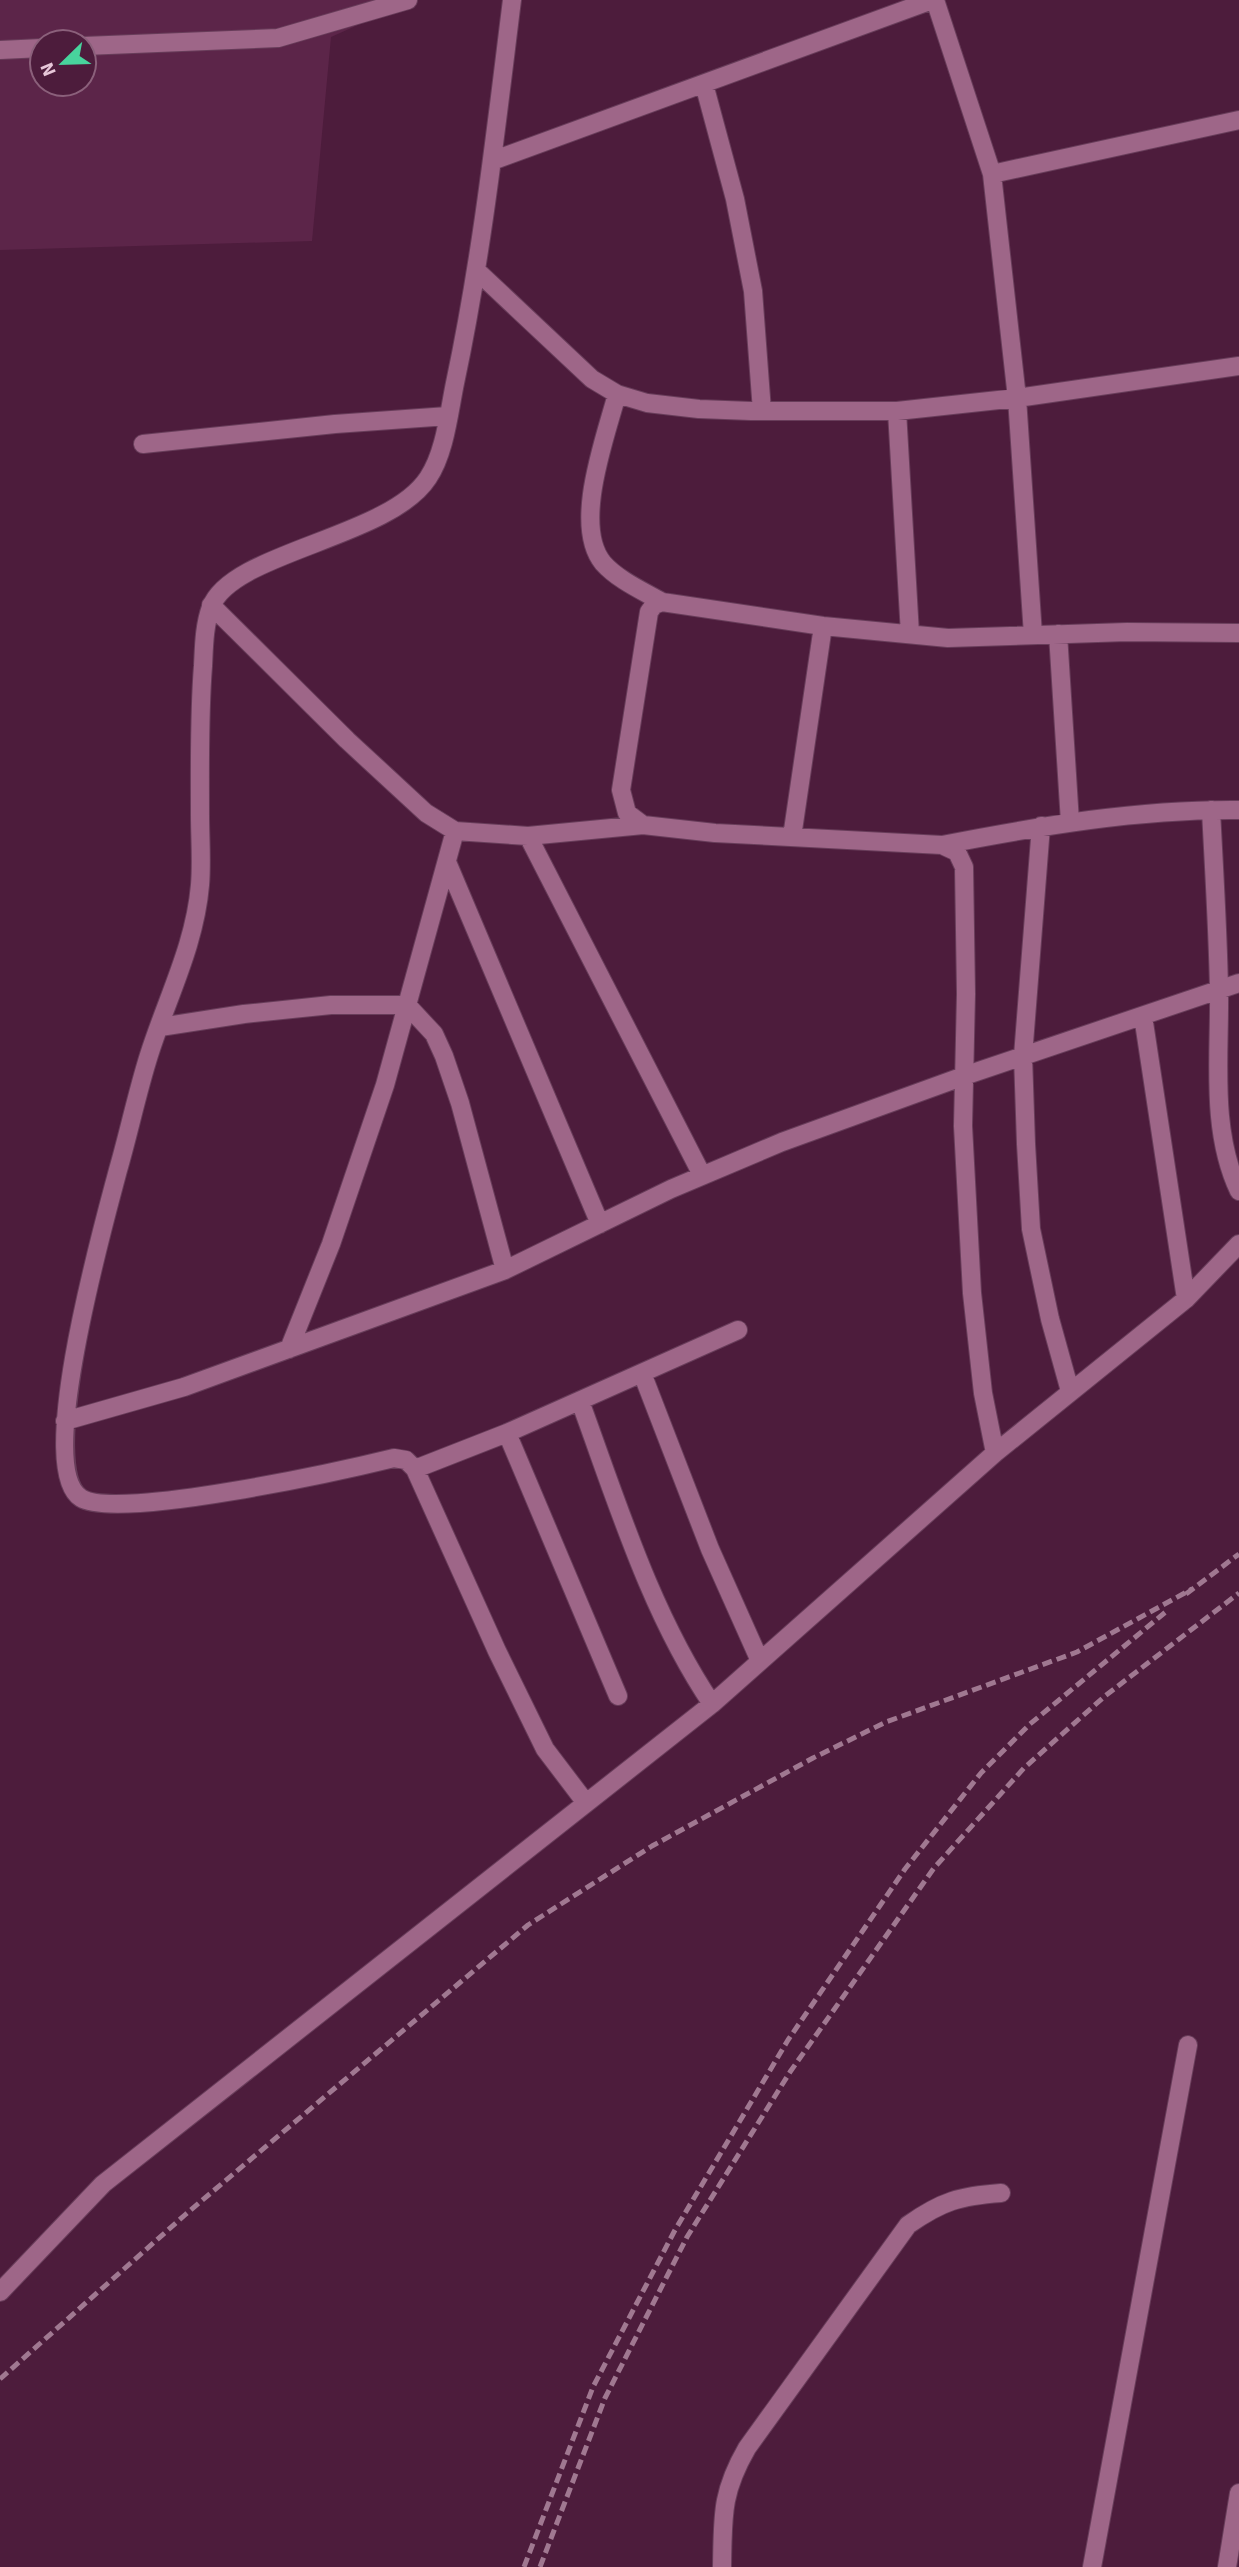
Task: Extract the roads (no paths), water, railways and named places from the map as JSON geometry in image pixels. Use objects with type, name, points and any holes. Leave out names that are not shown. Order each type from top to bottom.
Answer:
[{"type":"street","points":[[98,45],[278,38],[408,0]]},
{"type":"street","points":[[512,0],[476,270],[443,441],[429,477],[405,502],[371,521],[255,570],[222,589],[212,605],[205,634],[201,698],[200,885],[187,951],[149,1053],[73,1356],[65,1421],[65,1464],[72,1487],[80,1497],[98,1503],[180,1499],[298,1480],[394,1458],[406,1460],[415,1469],[538,1737],[565,1778],[586,1803]]},
{"type":"street","points":[[492,161],[933,0],[992,174],[1017,398],[1033,635]]},
{"type":"street","points":[[0,50],[28,49]]},
{"type":"street","points":[[704,84],[735,199],[753,291],[762,411]]},
{"type":"street","points":[[992,174],[1239,120]]},
{"type":"street","points":[[476,270],[592,379],[617,394],[699,409],[897,411],[1017,398],[1239,366]]},
{"type":"street","points":[[617,394],[597,470],[590,513],[593,544],[603,562],[621,578],[662,602],[823,626],[948,638],[1058,634],[1239,634]]},
{"type":"street","points":[[897,411],[910,634]]},
{"type":"street","points":[[143,444],[335,424],[448,416]]},
{"type":"street","points":[[643,825],[627,813],[621,790],[649,612],[654,605],[662,602]]},
{"type":"street","points":[[212,605],[347,740],[426,813],[455,831],[528,835],[643,825],[715,833],[942,845],[1070,822],[1239,810]]},
{"type":"street","points":[[792,837],[823,626]]},
{"type":"street","points":[[1058,634],[1070,822]]},
{"type":"street","points":[[1211,810],[1219,990],[1219,1101],[1224,1142],[1232,1177],[1239,1191]]},
{"type":"street","points":[[1041,826],[1023,1056],[1031,1229],[1070,1391]]},
{"type":"street","points":[[289,1349],[331,1244],[385,1085],[455,831]]},
{"type":"street","points":[[528,835],[702,1175]]},
{"type":"street","points":[[942,845],[957,852],[964,867],[966,994],[963,1126],[972,1293],[984,1393],[995,1453]]},
{"type":"street","points":[[447,862],[600,1224]]},
{"type":"street","points":[[65,1421],[184,1387],[505,1270],[702,1175],[782,1142],[964,1076],[1239,983]]},
{"type":"street","points":[[160,1027],[244,1014],[331,1005],[407,1005],[434,1034],[444,1056],[460,1103],[505,1270]]},
{"type":"street","points":[[1143,1016],[1186,1299]]},
{"type":"street","points":[[0,2292],[103,2184],[712,1704],[995,1453],[1186,1299],[1239,1244]]},
{"type":"street","points":[[415,1469],[507,1433],[738,1329]]},
{"type":"street","points":[[642,1373],[710,1549],[760,1661]]},
{"type":"street","points":[[580,1401],[674,1642],[712,1704]]},
{"type":"street","points":[[507,1433],[618,1696]]},
{"type":"street","points":[[1092,2567],[1188,2045]]},
{"type":"street","points":[[722,2567],[724,2503],[733,2473],[747,2448],[908,2225],[932,2208],[964,2196],[1001,2193]]},
{"type":"street","points":[[1227,2567],[1239,2493]]},
{"type":"railway","points":[[1186,1594],[1239,1554]]},
{"type":"railway","points":[[0,2379],[186,2214],[528,1925],[652,1846],[813,1758],[886,1722],[1077,1652],[1192,1589]]},
{"type":"railway","points":[[540,2567],[605,2398],[687,2237],[790,2072],[934,1868],[1024,1768],[1105,1696],[1239,1593]]},
{"type":"railway","points":[[524,2567],[593,2387],[675,2230],[788,2040],[905,1869],[981,1773],[1030,1724],[1168,1610]]}]
